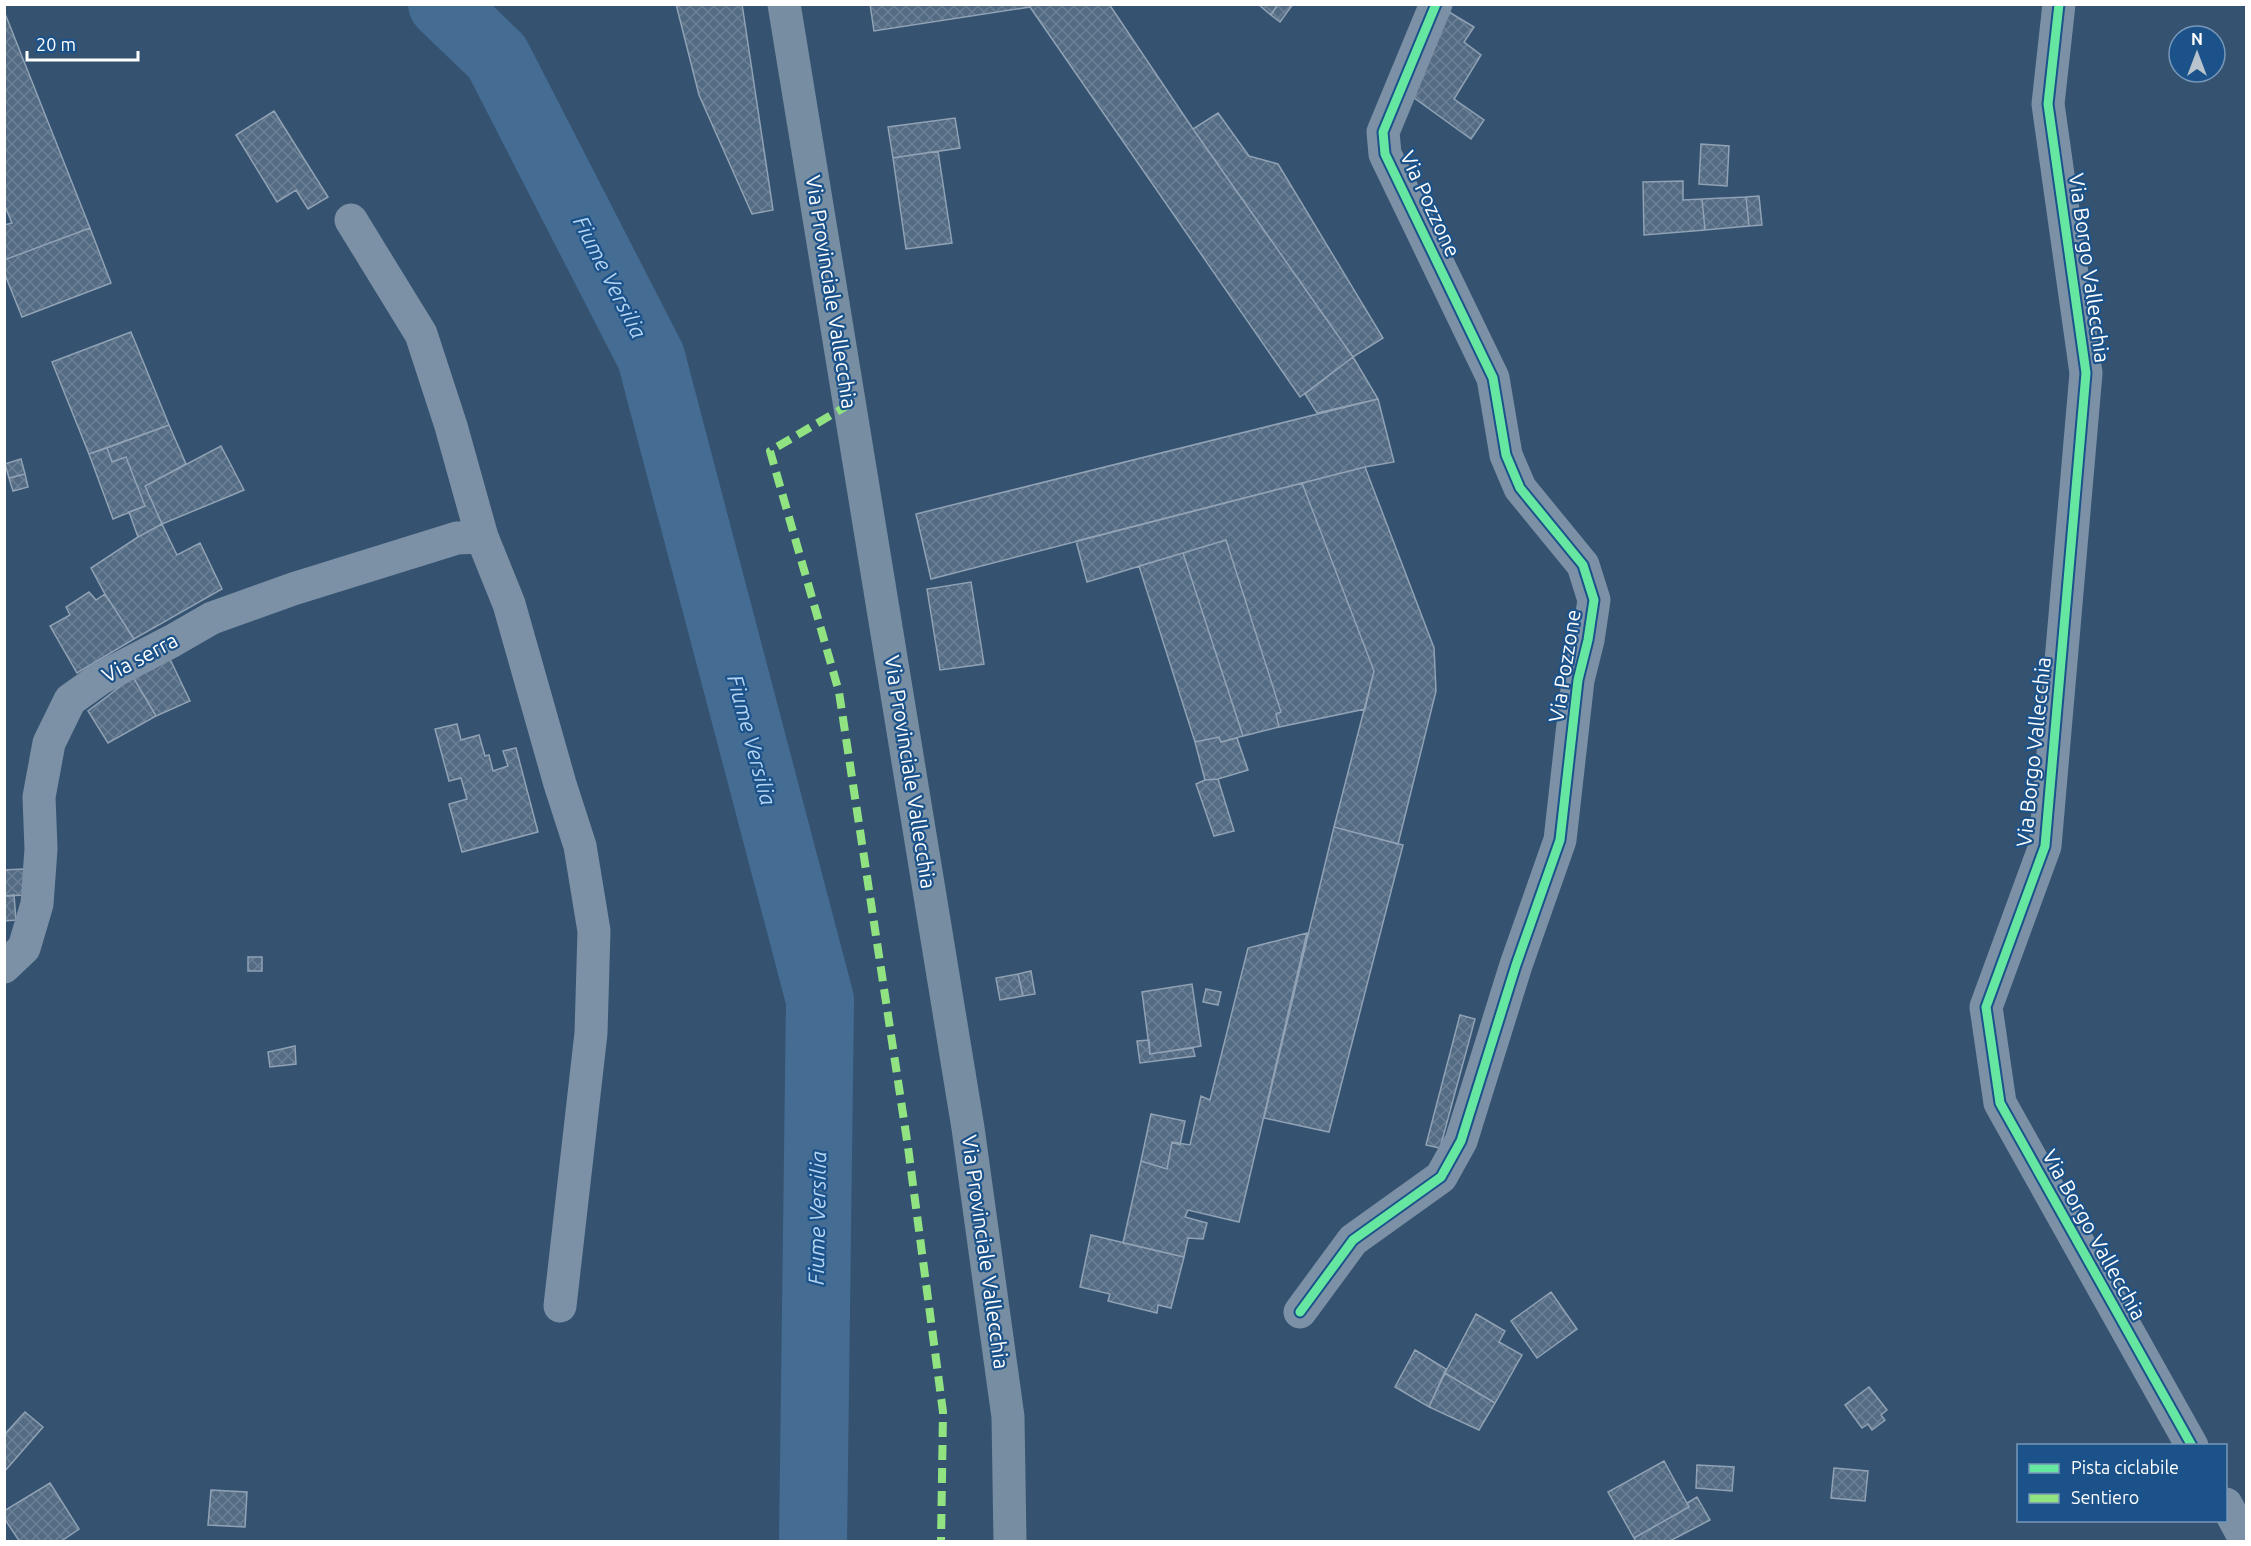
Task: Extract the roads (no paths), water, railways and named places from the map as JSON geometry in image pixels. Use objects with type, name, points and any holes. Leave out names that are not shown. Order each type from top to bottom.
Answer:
[{"type":"main road","name":"Via Provinciale Vallecchia","points":[[784,4],[968,1128],[1008,1417],[1010,1542]]},
{"type":"street","name":"Via Pozzone","points":[[1300,1312],[1353,1240],[1441,1177],[1461,1141],[1516,964],[1560,840],[1578,680],[1588,640],[1594,600],[1583,565],[1520,488],[1506,455],[1493,378],[1385,154],[1383,132],[1437,4]]},
{"type":"street","name":"Via Borgo Vallecchia","points":[[2059,4],[2048,104],[2086,373],[2045,846],[1986,1007],[2000,1103],[2191,1444]]},
{"type":"street","points":[[351,220],[421,334],[451,426],[482,537],[509,604],[580,846],[594,931],[591,1033],[560,1306]]},
{"type":"street","name":"Via serra","points":[[4,967],[24,948],[37,904],[41,849],[39,797],[49,743],[70,700],[101,678],[212,618],[293,589],[457,538],[482,537]]},
{"type":"street","points":[[2227,1506],[2247,1541]]},
{"type":"waterway","name":"Fiume Versilia","points":[[442,4],[497,57],[651,357],[820,1000],[813,1542]]}]
